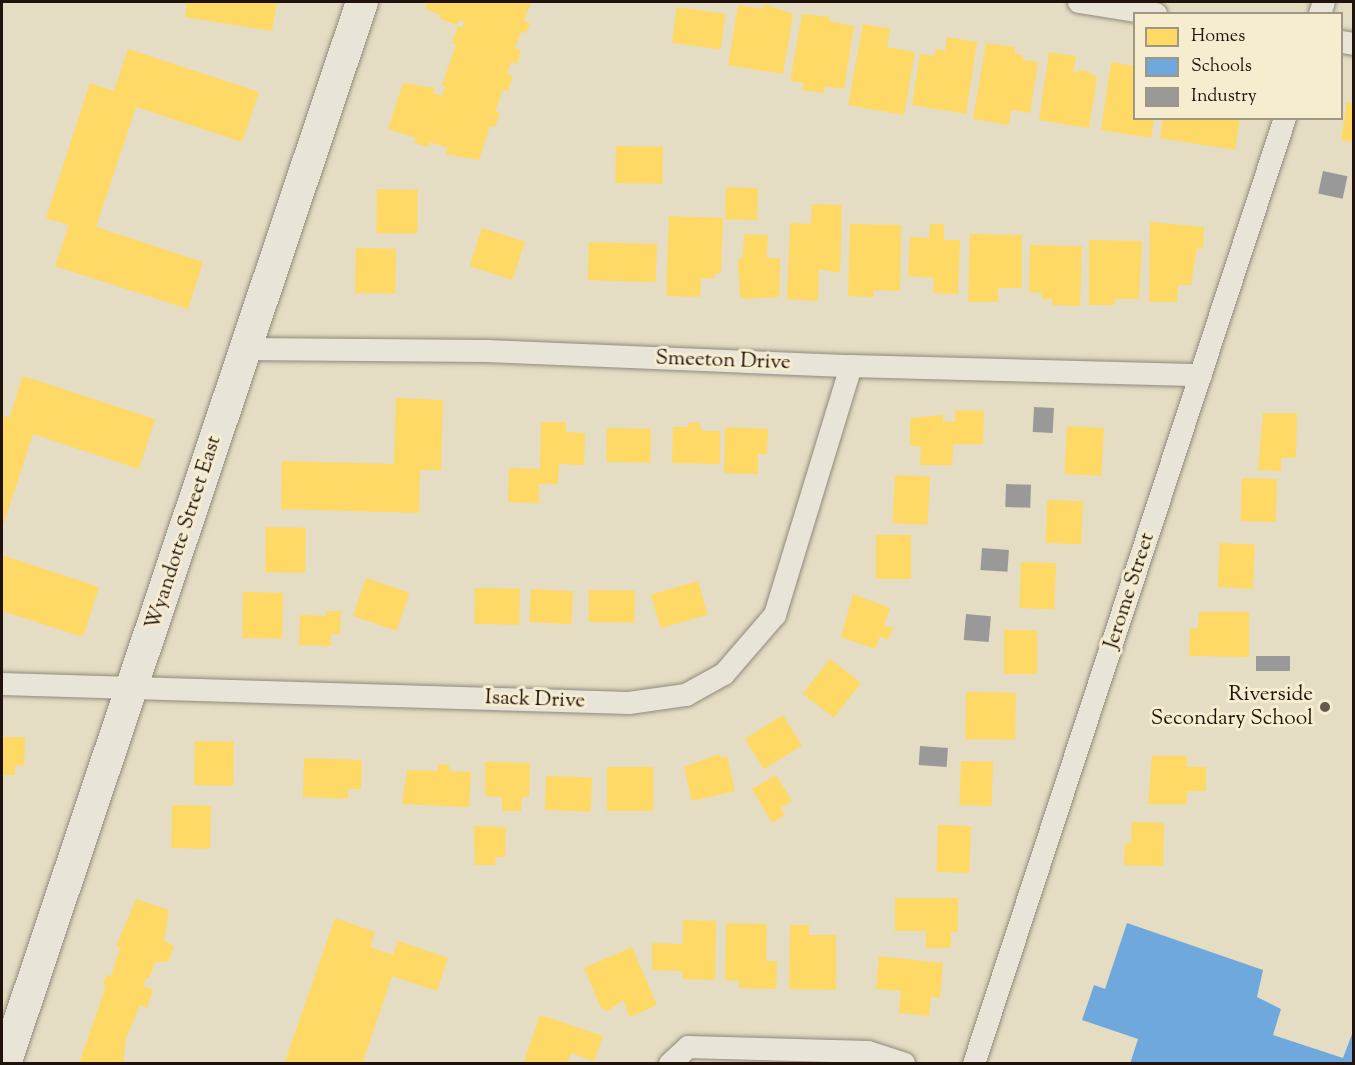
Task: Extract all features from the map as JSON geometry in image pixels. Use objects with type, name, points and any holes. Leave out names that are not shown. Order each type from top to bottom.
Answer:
[{"type":"street","name":"Wyandotte Street East","points":[[5,1064],[362,2]]},
{"type":"street","points":[[1079,2],[1143,12]]},
{"type":"street","name":"Jerome Street","points":[[974,1064],[1284,120]]},
{"type":"street","name":"Smeeton Drive","points":[[244,349],[486,351],[851,366],[1202,375]]},
{"type":"street","name":"Isack Drive","points":[[2,684],[629,703],[686,695],[724,674],[774,615],[851,366]]},
{"type":"street","points":[[670,1064],[688,1047],[868,1052],[904,1064]]},
{"type":"building: Homes","points":[[187,2],[277,2],[272,31],[185,17]]},
{"type":"building: Homes","points":[[428,2],[531,2],[524,21],[530,23],[526,33],[521,32],[515,48],[521,50],[517,64],[511,62],[507,74],[513,76],[508,91],[503,89],[495,112],[500,113],[495,127],[490,126],[479,160],[446,154],[448,148],[430,142],[428,147],[414,143],[416,138],[388,129],[403,83],[435,88],[433,93],[442,96],[445,86],[442,85],[456,45],[452,43],[458,26],[463,28],[464,22],[459,20],[457,25],[440,19],[441,15],[425,9]]},
{"type":"building: Homes","points":[[764,4],[793,14],[783,74],[728,65],[738,5],[763,9]]},
{"type":"building: Homes","points":[[677,7],[726,14],[721,49],[672,43]]},
{"type":"building: Homes","points":[[802,14],[830,17],[829,21],[854,26],[844,89],[825,86],[824,93],[802,90],[804,83],[790,81]]},
{"type":"building: Homes","points":[[863,24],[890,29],[887,47],[915,52],[904,115],[848,105]]},
{"type":"building: Homes","points":[[947,37],[977,42],[966,114],[912,105],[920,54],[934,56],[936,49],[945,51]]},
{"type":"building: Homes","points":[[986,43],[1015,47],[1014,53],[1023,55],[1023,60],[1038,62],[1030,113],[1011,110],[1009,125],[973,119]]},
{"type":"building: Homes","points":[[128,49],[259,92],[242,142],[136,107],[96,227],[203,262],[188,309],[55,266],[69,225],[46,218],[90,83],[114,91]]},
{"type":"building: Homes","points":[[1049,52],[1076,56],[1073,73],[1084,70],[1097,77],[1089,128],[1039,120]]},
{"type":"building: Homes","points":[[1111,62],[1133,66],[1133,120],[1154,120],[1151,138],[1101,130]]},
{"type":"building: Homes","points":[[1347,102],[1354,104],[1354,142],[1341,140]]},
{"type":"building: Homes","points":[[1163,120],[1240,120],[1235,150],[1160,138]]},
{"type":"building: Homes","points":[[616,146],[663,147],[662,184],[615,183]]},
{"type":"building: Homes","points":[[726,187],[758,188],[757,220],[725,219]]},
{"type":"building: Homes","points":[[377,189],[418,190],[417,234],[376,233]]},
{"type":"building: Homes","points":[[812,204],[842,205],[840,273],[819,269],[818,301],[787,299],[790,223],[811,224]]},
{"type":"building: Homes","points":[[669,216],[723,218],[721,273],[715,273],[715,278],[701,278],[700,297],[666,296]]},
{"type":"building: Homes","points":[[1150,222],[1204,227],[1203,249],[1197,248],[1191,285],[1178,285],[1177,302],[1149,302]]},
{"type":"building: Homes","points":[[850,224],[901,225],[900,291],[874,290],[874,297],[848,296]]},
{"type":"building: Homes","points":[[930,224],[944,224],[944,240],[960,240],[958,294],[933,293],[934,278],[908,276],[910,237],[929,238]]},
{"type":"building: Homes","points":[[482,228],[525,242],[512,280],[470,266]]},
{"type":"building: Homes","points":[[744,234],[768,235],[767,258],[780,258],[779,297],[744,299],[740,296],[738,260],[743,257]]},
{"type":"building: Homes","points":[[970,234],[1022,235],[1022,288],[998,288],[998,302],[968,302]]},
{"type":"building: Homes","points":[[1089,240],[1142,241],[1139,299],[1115,299],[1115,305],[1089,305]]},
{"type":"building: Homes","points":[[589,242],[657,244],[656,282],[588,280]]},
{"type":"building: Homes","points":[[1030,245],[1082,246],[1080,306],[1052,305],[1052,299],[1042,299],[1042,293],[1029,292]]},
{"type":"building: Homes","points":[[356,248],[396,249],[395,294],[355,293]]},
{"type":"building: Homes","points":[[23,376],[155,419],[139,469],[33,434],[2,529],[2,415],[9,418]]},
{"type":"building: Homes","points":[[396,398],[443,400],[441,470],[420,470],[419,513],[281,509],[282,461],[394,464]]},
{"type":"building: Homes","points":[[955,410],[984,411],[983,444],[953,444],[952,465],[920,465],[921,446],[910,446],[910,418],[943,415],[943,421],[955,422]]},
{"type":"building: Homes","points":[[1263,413],[1297,413],[1296,458],[1281,458],[1281,471],[1258,470]]},
{"type":"building: Homes","points":[[541,422],[566,422],[566,432],[585,433],[584,465],[559,464],[558,484],[539,484],[539,503],[508,502],[509,468],[540,469]]},
{"type":"building: Homes","points":[[689,422],[699,423],[702,431],[720,431],[720,464],[672,463],[673,427],[688,427]]},
{"type":"building: Homes","points":[[1067,426],[1104,428],[1101,476],[1064,474]]},
{"type":"building: Homes","points":[[725,427],[768,429],[767,454],[758,454],[758,474],[724,473]]},
{"type":"building: Homes","points":[[607,428],[651,429],[650,463],[606,462]]},
{"type":"building: Homes","points":[[895,475],[930,477],[927,525],[892,523]]},
{"type":"building: Homes","points":[[1242,478],[1277,479],[1275,522],[1240,521]]},
{"type":"building: Homes","points":[[1047,500],[1083,501],[1081,544],[1045,543]]},
{"type":"building: Homes","points":[[266,527],[306,528],[305,573],[265,572]]},
{"type":"building: Homes","points":[[876,535],[911,535],[911,579],[876,579]]},
{"type":"building: Homes","points":[[1220,543],[1255,545],[1253,589],[1218,587]]},
{"type":"building: Homes","points":[[2,555],[99,587],[83,637],[2,611]]},
{"type":"building: Homes","points":[[1021,562],[1056,563],[1054,609],[1019,608]]},
{"type":"building: Homes","points":[[366,578],[409,593],[396,631],[353,616]]},
{"type":"building: Homes","points":[[698,581],[708,615],[661,628],[651,595]]},
{"type":"building: Homes","points":[[475,588],[520,589],[519,625],[474,624]]},
{"type":"building: Homes","points":[[531,589],[573,591],[571,624],[529,622]]},
{"type":"building: Homes","points":[[589,590],[635,591],[634,623],[588,622]]},
{"type":"building: Homes","points":[[243,592],[283,593],[282,639],[242,638]]},
{"type":"building: Homes","points":[[853,594],[890,608],[884,625],[893,628],[888,640],[880,636],[875,649],[841,637]]},
{"type":"building: Homes","points":[[326,611],[341,611],[340,634],[331,634],[331,646],[299,645],[300,615],[326,616]]},
{"type":"building: Homes","points":[[1199,612],[1249,612],[1249,657],[1189,656],[1190,628],[1198,628]]},
{"type":"building: Homes","points":[[1004,630],[1037,630],[1037,674],[1004,674]]},
{"type":"building: Homes","points":[[830,659],[861,683],[834,718],[803,694]]},
{"type":"building: Homes","points":[[966,692],[1016,693],[1015,740],[965,739]]},
{"type":"building: Homes","points":[[783,715],[802,746],[764,769],[745,739]]},
{"type":"building: Homes","points":[[2,737],[25,737],[24,766],[15,765],[15,775],[2,775]]},
{"type":"building: Homes","points":[[195,741],[234,742],[233,786],[194,785]]},
{"type":"building: Homes","points":[[719,754],[720,758],[727,756],[735,791],[692,801],[684,767]]},
{"type":"building: Homes","points":[[1152,756],[1187,756],[1187,767],[1206,767],[1206,791],[1187,791],[1187,804],[1148,804]]},
{"type":"building: Homes","points":[[304,758],[362,760],[361,789],[348,789],[348,799],[303,797]]},
{"type":"building: Homes","points":[[961,761],[993,762],[991,806],[959,805]]},
{"type":"building: Homes","points":[[485,762],[530,763],[529,797],[522,797],[521,811],[502,811],[502,797],[485,796]]},
{"type":"building: Homes","points":[[438,764],[449,765],[449,771],[471,772],[469,807],[402,804],[407,770],[438,771]]},
{"type":"building: Homes","points":[[607,767],[653,767],[653,811],[607,811]]},
{"type":"building: Homes","points":[[776,775],[792,801],[780,808],[785,815],[772,823],[752,789]]},
{"type":"building: Homes","points":[[546,776],[592,778],[591,812],[545,810]]},
{"type":"building: Homes","points":[[172,805],[211,806],[210,849],[171,848]]},
{"type":"building: Homes","points":[[1132,822],[1164,823],[1163,866],[1124,865],[1125,843],[1131,843]]},
{"type":"building: Homes","points":[[938,825],[971,826],[969,873],[936,872]]},
{"type":"building: Homes","points":[[474,826],[506,827],[505,857],[496,857],[495,865],[475,865]]},
{"type":"building: Homes","points":[[895,898],[958,898],[958,932],[951,932],[951,948],[926,948],[926,931],[895,931]]},
{"type":"building: Homes","points":[[136,899],[169,910],[164,941],[174,946],[168,962],[155,962],[149,979],[146,978],[143,986],[153,989],[147,1008],[140,1005],[126,1039],[123,1064],[84,1064],[80,1061],[106,986],[103,984],[107,975],[111,976],[120,947],[116,946]]},
{"type":"building: Homes","points":[[335,918],[375,932],[370,947],[393,955],[398,941],[448,958],[437,991],[392,976],[362,1064],[284,1064]]},
{"type":"building: Homes","points":[[683,920],[716,921],[715,980],[683,979],[682,971],[652,970],[652,943],[683,944]]},
{"type":"building: Homes","points":[[726,923],[767,924],[766,961],[777,961],[776,989],[739,988],[739,981],[725,980]]},
{"type":"building: Homes","points":[[790,925],[809,925],[809,935],[836,935],[836,990],[789,989]]},
{"type":"building: Homes","points":[[632,947],[657,1005],[630,1017],[623,1000],[608,1011],[601,1008],[584,968]]},
{"type":"building: Homes","points":[[879,956],[943,963],[940,998],[931,997],[929,1016],[899,1013],[901,991],[876,989]]},
{"type":"building: Homes","points":[[540,1015],[603,1036],[594,1061],[571,1053],[567,1064],[523,1064]]},
{"type":"building: Schools","points":[[1127,923],[1263,970],[1257,997],[1281,1009],[1273,1035],[1343,1058],[1354,1029],[1354,1064],[1130,1064],[1138,1039],[1082,1020],[1094,985],[1105,989]]},
{"type":"building: Industry","points":[[1323,171],[1347,176],[1343,199],[1318,193]]},
{"type":"building: Industry","points":[[1034,407],[1054,408],[1053,433],[1033,432]]},
{"type":"building: Industry","points":[[1006,484],[1031,485],[1030,508],[1005,507]]},
{"type":"building: Industry","points":[[982,548],[1009,550],[1007,572],[980,570]]},
{"type":"building: Industry","points":[[966,614],[991,616],[989,642],[964,640]]},
{"type":"building: Industry","points":[[1256,656],[1290,656],[1290,671],[1256,671]]},
{"type":"building: Industry","points":[[920,746],[948,748],[947,767],[919,765]]},
{"type":"place","name":"Riverside Secondary School","points":[[1325,707]]}]
